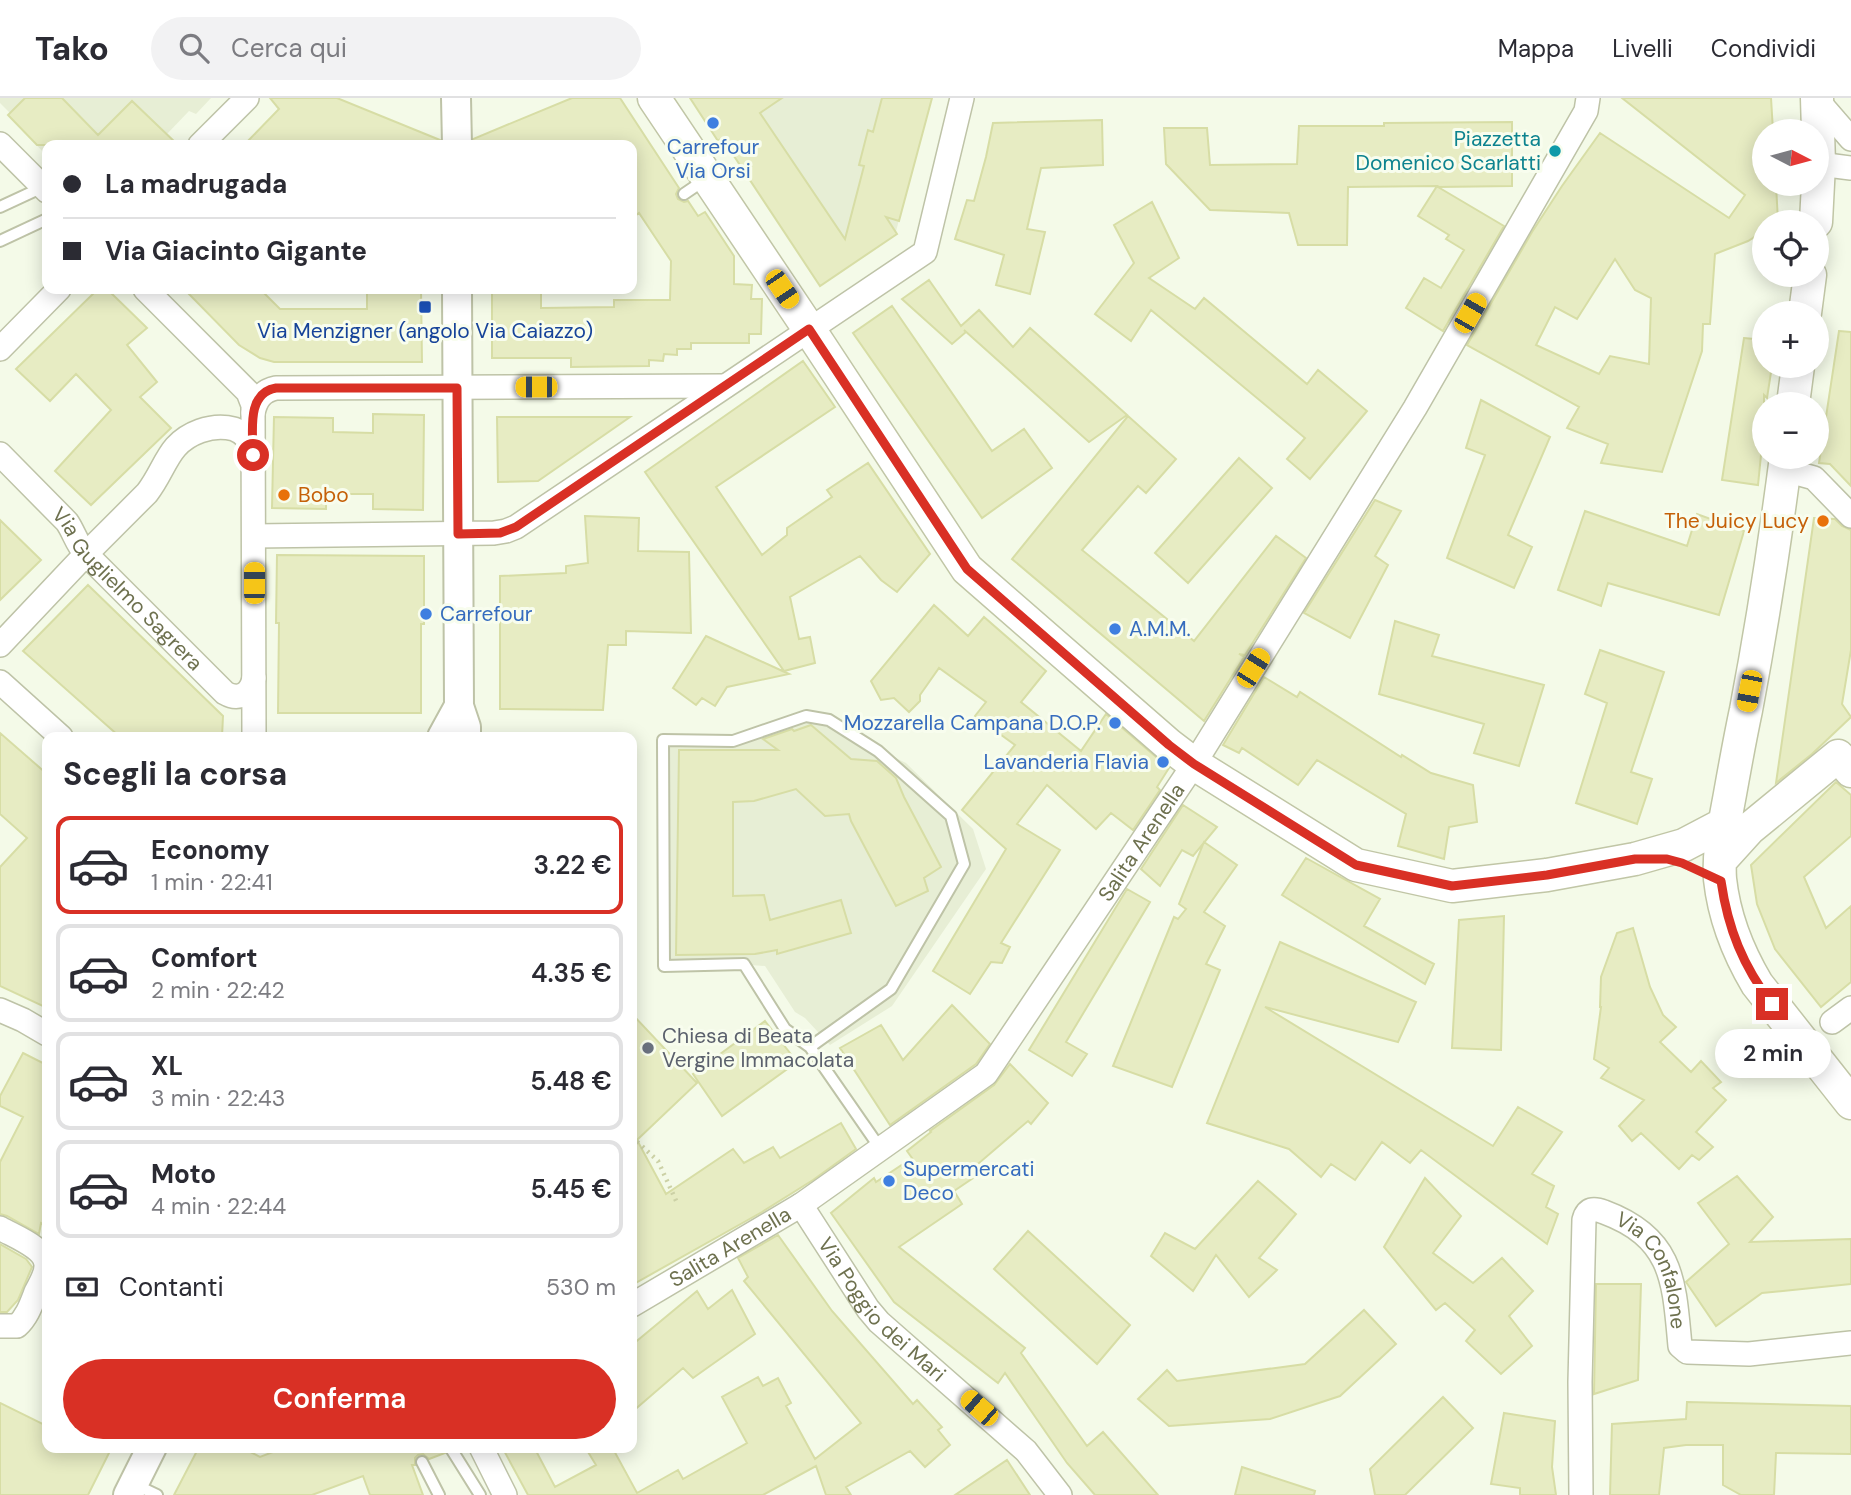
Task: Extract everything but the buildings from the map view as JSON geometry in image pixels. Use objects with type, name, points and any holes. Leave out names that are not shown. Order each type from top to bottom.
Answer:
[{"type":"main road","points":[[654,98],[696,186],[809,329],[967,569],[1194,764],[1356,865],[1452,886],[1547,875],[1635,859],[1684,845],[1724,824]]},
{"type":"main road","points":[[1817,99],[1818,119]]},
{"type":"main road","points":[[1784,469],[1758,645],[1724,824],[1720,871],[1725,908],[1746,965],[1757,984],[1851,1103]]},
{"type":"main road","points":[[1720,871],[1749,829],[1783,800],[1847,756]]},
{"type":"main road","points":[[1732,783],[1764,798],[1783,800]]},
{"type":"main road","points":[[1635,859],[1667,859],[1720,871]]},
{"type":"street","points":[[205,140],[247,98]]},
{"type":"street","points":[[456,98],[457,140]]},
{"type":"street","points":[[254,536],[458,534],[511,530],[925,252],[962,98]]},
{"type":"street","name":"Salita Arenella","points":[[637,1302],[801,1205],[986,1074],[1194,764],[1415,408],[1586,111],[1588,98]]},
{"type":"street","points":[[1817,99],[1851,139]]},
{"type":"street","points":[[0,144],[42,186]]},
{"type":"street","points":[[1829,165],[1851,168]]},
{"type":"street","points":[[0,349],[54,294]]},
{"type":"street","points":[[150,294],[251,398],[254,732]]},
{"type":"street","points":[[457,294],[458,706],[466,732]]},
{"type":"street","points":[[253,413],[255,403],[261,395],[276,388],[724,386]]},
{"type":"street","points":[[0,645],[147,493],[170,453],[184,438],[215,427],[234,429],[246,436],[253,455]]},
{"type":"street","name":"Via Guglielmo Sagrera","points":[[0,454],[67,522],[81,549],[225,693],[233,697],[242,696],[250,690],[254,678]]},
{"type":"street","points":[[1797,469],[1814,478],[1851,516]]},
{"type":"street","points":[[0,682],[55,732]]},
{"type":"street","points":[[445,732],[458,706]]},
{"type":"street","points":[[1832,1023],[1851,1008]]},
{"type":"street","points":[[0,1010],[42,1031]]},
{"type":"street","name":"Via Poggio dei Mari","points":[[801,1205],[879,1322],[1026,1451],[1060,1495]]},
{"type":"street","name":"Via Confalone","points":[[1581,1495],[1580,1382],[1584,1220],[1590,1210],[1619,1217],[1658,1250],[1674,1285],[1680,1346],[1687,1352],[1749,1354],[1851,1343]]},
{"type":"street","points":[[0,1228],[42,1253]]},
{"type":"street","points":[[0,1326],[17,1326],[25,1318],[42,1279]]},
{"type":"street","points":[[140,1491],[150,1453]]},
{"type":"street","points":[[484,1453],[505,1495]]},
{"type":"lane","points":[[0,206],[42,190]]},
{"type":"lane","points":[[0,241],[42,221]]},
{"type":"lane","points":[[810,1047],[891,989],[964,864],[951,816],[878,751],[829,720],[806,716],[733,741],[663,740],[664,966],[744,964],[785,1029],[810,1047],[880,1148]]},
{"type":"lane","points":[[454,1453],[480,1495]]},
{"type":"lane","points":[[422,1462],[439,1495]]},
{"type":"path","points":[[637,1142],[658,1161],[678,1205]]},
{"type":"shaded area","points":[[0,98],[211,98],[196,114],[189,111],[167,134],[172,140],[42,140],[42,151],[0,103]]},
{"type":"shaded area","points":[[690,98],[932,98],[895,235],[820,286],[722,138],[718,141]]},
{"type":"shaded area","points":[[810,721],[832,728],[906,763],[973,829],[986,869],[892,1006],[830,1045],[805,1018],[795,1012],[765,966],[669,959],[669,743],[727,743]]},
{"type":"place","name":"Carrefour Via Orsi","points":[[713,123]]},
{"type":"place","name":"Piazzetta Domenico Scarlatti","points":[[1555,151]]},
{"type":"place","name":"Via Menzigner (angolo Via Caiazzo)","points":[[425,307]]},
{"type":"place","name":"Bobo","points":[[284,495]]},
{"type":"place","name":"The Juicy Lucy","points":[[1823,521]]},
{"type":"place","name":"Carrefour","points":[[426,614]]},
{"type":"place","name":"A.M.M.","points":[[1115,629]]},
{"type":"place","name":"Mozzarella Campana D.O.P.","points":[[1115,723]]},
{"type":"place","name":"Lavanderia Flavia","points":[[1163,762]]},
{"type":"place","name":"Chiesa di Beata Vergine Immacolata","points":[[648,1048]]},
{"type":"place","name":"Supermercati Deco","points":[[889,1181]]},
{"type":"route","points":[[253,455],[255,403],[267,390],[457,388],[458,534],[506,531],[516,527],[809,329],[967,569],[1194,764],[1356,865],[1452,886],[1547,875],[1635,859],[1667,859],[1682,863],[1721,881],[1733,935],[1746,965],[1772,1004]]}]
